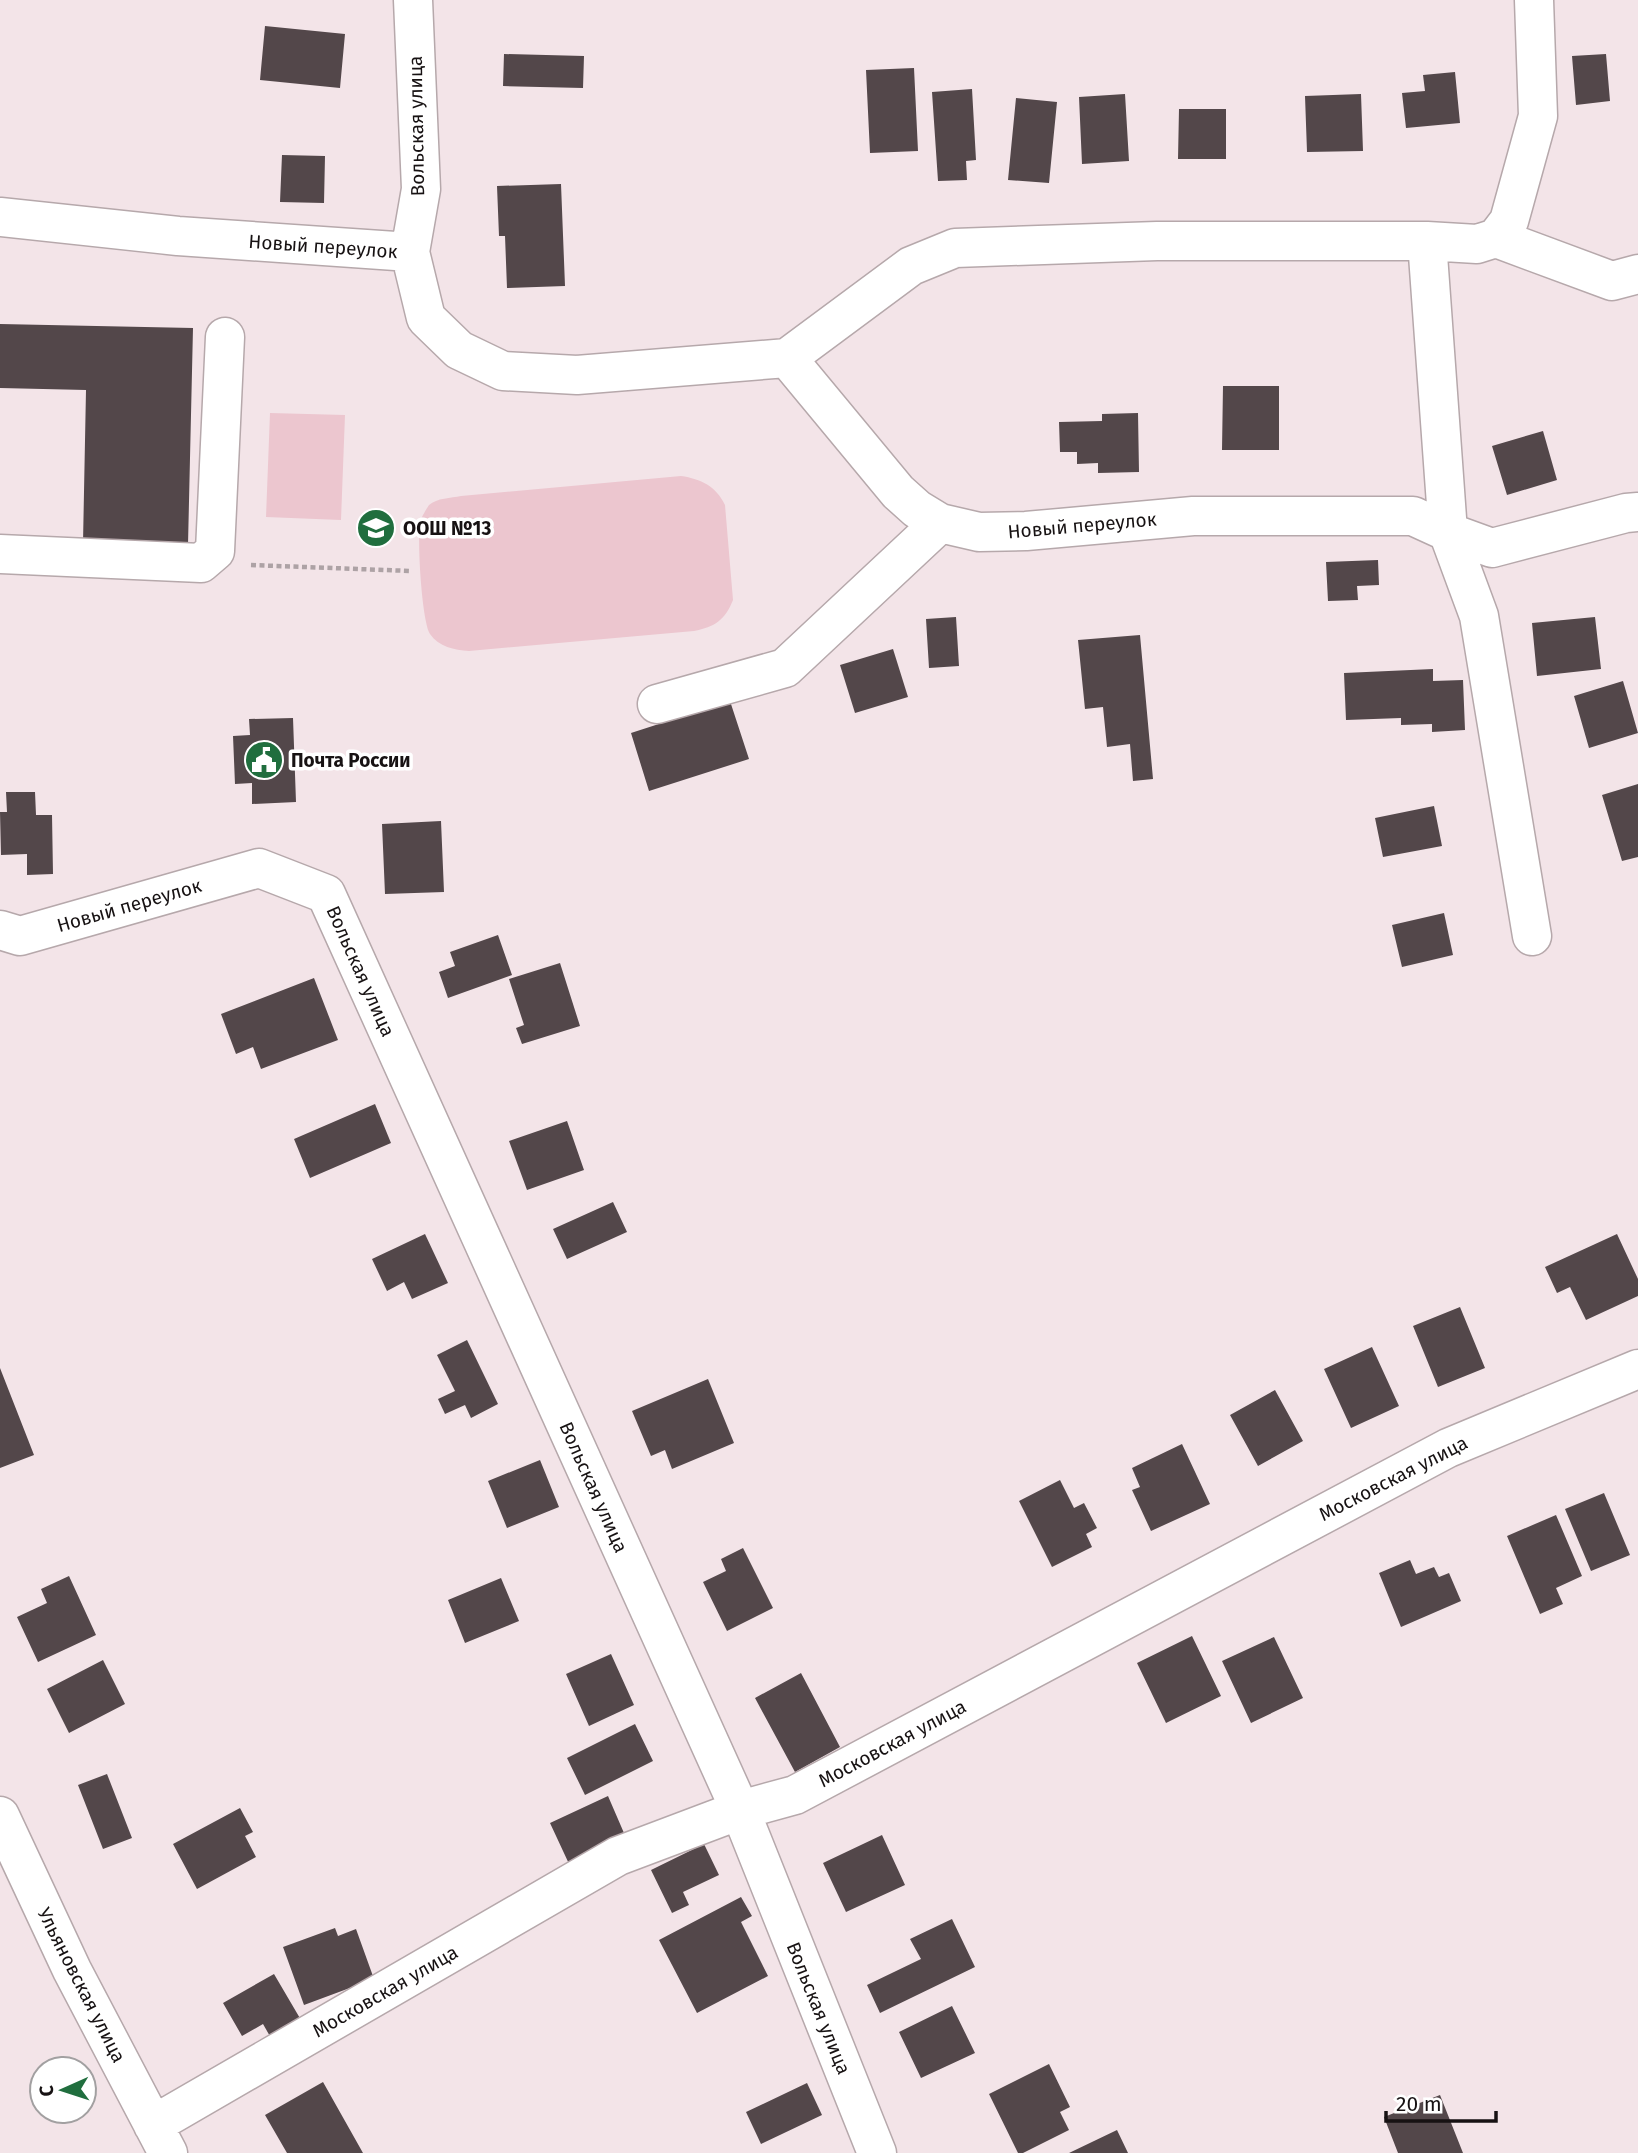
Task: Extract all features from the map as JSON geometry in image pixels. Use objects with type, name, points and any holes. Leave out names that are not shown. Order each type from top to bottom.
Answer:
[{"type":"street","name":"Вольская улица","points":[[410,252],[421,189],[413,0]]},
{"type":"street","points":[[787,358],[911,266],[955,248],[1157,241],[1427,241],[1478,244],[1496,239],[1510,222],[1538,116],[1534,0]]},
{"type":"street","name":"Новый переулок","points":[[0,217],[178,236],[410,252],[426,318],[459,350],[503,371],[577,375],[787,358],[898,492],[917,509],[940,523],[979,532],[1193,516],[1413,516],[1492,548],[1638,512]]},
{"type":"street","points":[[1496,239],[1612,281],[1638,274]]},
{"type":"street","points":[[1427,241],[1448,532],[1479,616],[1532,936]]},
{"type":"street","points":[[0,554],[201,563],[215,551],[225,337]]},
{"type":"street","points":[[657,704],[785,668],[940,523]]},
{"type":"street","name":"Вольская улица","points":[[259,868],[326,894],[740,1810],[877,2153]]},
{"type":"street","name":"Новый переулок","points":[[0,930],[20,936],[259,868]]},
{"type":"street","name":"Московская улица","points":[[160,2139],[618,1856],[740,1810],[794,1795],[1448,1448],[1638,1370]]},
{"type":"street","name":"Ульяновская улица","points":[[0,1816],[72,1970],[160,2139]]},
{"type":"path","points":[[201,563],[411,571]]},
{"type":"shaded area","points":[[270,413],[345,415],[341,520],[266,517]]},
{"type":"shaded area","points":[[681,476],[707,484],[725,505],[733,600],[723,618],[713,625],[694,631],[469,651],[447,647],[430,634],[422,597],[419,542],[422,518],[432,503],[461,496]]},
{"type":"building","points":[[265,26],[345,34],[340,88],[260,80]]},
{"type":"building","points":[[504,54],[584,56],[583,88],[503,86]]},
{"type":"building","points":[[1606,54],[1610,101],[1576,105],[1572,56]]},
{"type":"building","points":[[914,68],[918,151],[870,153],[866,70]]},
{"type":"building","points":[[1455,72],[1460,123],[1406,128],[1402,93],[1425,91],[1423,75]]},
{"type":"building","points":[[972,89],[976,160],[966,161],[967,180],[938,181],[932,92]]},
{"type":"building","points":[[1125,94],[1129,161],[1082,164],[1079,97]]},
{"type":"building","points":[[1361,94],[1363,151],[1307,152],[1305,96]]},
{"type":"building","points":[[1016,98],[1057,102],[1049,183],[1008,180]]},
{"type":"building","points":[[1179,109],[1226,109],[1226,159],[1178,159]]},
{"type":"building","points":[[282,155],[325,156],[324,203],[280,202]]},
{"type":"building","points":[[561,184],[565,286],[507,288],[505,236],[499,236],[497,186]]},
{"type":"building","points":[[0,324],[193,328],[188,545],[83,543],[86,390],[0,388]]},
{"type":"building","points":[[1223,386],[1279,386],[1279,450],[1222,450]]},
{"type":"building","points":[[1138,413],[1139,472],[1098,473],[1098,463],[1077,464],[1077,452],[1060,452],[1059,422],[1102,421],[1102,414]]},
{"type":"building","points":[[1543,431],[1557,480],[1507,495],[1492,446]]},
{"type":"building","points":[[1378,560],[1379,585],[1357,586],[1358,600],[1328,601],[1326,562]]},
{"type":"building","points":[[956,617],[959,666],[929,668],[926,619]]},
{"type":"building","points":[[1595,617],[1601,669],[1537,676],[1532,623]]},
{"type":"building","points":[[1140,635],[1153,779],[1133,781],[1130,744],[1107,747],[1103,707],[1085,709],[1078,640]]},
{"type":"building","points":[[893,649],[908,697],[855,713],[840,665]]},
{"type":"building","points":[[1433,669],[1433,681],[1463,680],[1465,730],[1432,732],[1432,724],[1401,725],[1401,718],[1346,720],[1344,673]]},
{"type":"building","points":[[1623,681],[1638,733],[1589,748],[1574,696]]},
{"type":"building","points":[[730,701],[749,759],[649,791],[631,733]]},
{"type":"building","name":"Почта России","points":[[293,718],[296,802],[252,804],[252,783],[235,784],[233,736],[250,735],[249,719]]},
{"type":"building","points":[[1638,784],[1638,857],[1622,861],[1602,795]]},
{"type":"building","points":[[6,792],[35,792],[36,815],[52,815],[53,874],[27,875],[27,854],[1,855],[0,812],[7,812]]},
{"type":"building","points":[[1434,806],[1442,846],[1383,857],[1375,818]]},
{"type":"building","points":[[441,821],[444,892],[385,894],[382,824]]},
{"type":"building","points":[[1444,913],[1453,955],[1402,967],[1392,925]]},
{"type":"building","points":[[498,935],[512,975],[448,998],[439,972],[455,966],[450,952]]},
{"type":"building","points":[[560,963],[580,1026],[522,1044],[516,1028],[524,1025],[509,979]]},
{"type":"building","points":[[314,978],[338,1040],[261,1069],[253,1047],[236,1054],[221,1014]]},
{"type":"building","points":[[375,1104],[391,1143],[310,1178],[294,1139]]},
{"type":"building","points":[[567,1121],[584,1170],[527,1190],[509,1141]]},
{"type":"building","points":[[613,1202],[627,1232],[567,1259],[553,1229]]},
{"type":"building","points":[[425,1234],[448,1283],[412,1299],[404,1282],[387,1291],[372,1259]]},
{"type":"building","points":[[1617,1234],[1638,1279],[1638,1296],[1586,1320],[1570,1287],[1557,1293],[1545,1267]]},
{"type":"building","points":[[1460,1307],[1485,1368],[1438,1387],[1413,1326]]},
{"type":"building","points":[[467,1340],[498,1404],[471,1418],[465,1405],[445,1414],[438,1399],[455,1391],[437,1355]]},
{"type":"building","points":[[1372,1347],[1399,1406],[1351,1428],[1324,1369]]},
{"type":"building","points":[[0,1368],[34,1455],[0,1468]]},
{"type":"building","points":[[708,1379],[734,1443],[672,1469],[665,1450],[651,1456],[632,1411]]},
{"type":"building","points":[[1275,1390],[1303,1441],[1258,1466],[1230,1415]]},
{"type":"building","points":[[1182,1444],[1210,1504],[1151,1531],[1132,1490],[1140,1487],[1132,1468]]},
{"type":"building","points":[[540,1460],[559,1507],[507,1528],[488,1481]]},
{"type":"building","points":[[1060,1480],[1074,1508],[1084,1503],[1097,1528],[1086,1534],[1092,1547],[1052,1567],[1019,1501]]},
{"type":"building","points":[[1604,1493],[1630,1555],[1591,1571],[1565,1509]]},
{"type":"building","points":[[1556,1515],[1582,1576],[1556,1588],[1563,1604],[1540,1614],[1507,1536]]},
{"type":"building","points":[[743,1548],[773,1608],[727,1631],[703,1582],[726,1571],[721,1559]]},
{"type":"building","points":[[1410,1560],[1416,1574],[1434,1567],[1439,1577],[1449,1573],[1461,1601],[1401,1627],[1379,1573]]},
{"type":"building","points":[[69,1576],[96,1635],[38,1662],[17,1617],[47,1603],[41,1589]]},
{"type":"building","points":[[501,1578],[519,1621],[465,1643],[448,1600]]},
{"type":"building","points":[[1192,1636],[1221,1696],[1166,1723],[1137,1663]]},
{"type":"building","points":[[1274,1637],[1303,1698],[1251,1723],[1222,1661]]},
{"type":"building","points":[[611,1654],[634,1705],[589,1726],[566,1674]]},
{"type":"building","points":[[103,1660],[125,1704],[69,1733],[47,1689]]},
{"type":"building","points":[[801,1673],[840,1747],[795,1772],[755,1698]]},
{"type":"building","points":[[635,1724],[653,1761],[585,1795],[567,1758]]},
{"type":"building","points":[[107,1774],[132,1838],[103,1849],[78,1785]]},
{"type":"building","points":[[608,1796],[627,1840],[570,1866],[550,1823]]},
{"type":"building","points":[[240,1808],[253,1832],[245,1836],[256,1857],[197,1889],[173,1844]]},
{"type":"building","points":[[882,1835],[905,1885],[846,1912],[823,1863]]},
{"type":"building","points":[[704,1844],[719,1875],[683,1892],[689,1905],[672,1913],[651,1870]]},
{"type":"building","points":[[741,1897],[752,1916],[741,1922],[768,1976],[697,2013],[659,1940]]},
{"type":"building","points":[[952,1919],[975,1967],[880,2013],[867,1985],[921,1959],[910,1939]]},
{"type":"building","points":[[335,1928],[338,1936],[356,1929],[374,1979],[304,2005],[283,1947]]},
{"type":"building","points":[[274,1974],[301,2020],[271,2038],[263,2024],[242,2036],[223,2003]]},
{"type":"building","points":[[952,2006],[975,2053],[921,2078],[899,2032]]},
{"type":"building","points":[[1049,2064],[1070,2107],[1060,2112],[1069,2130],[1018,2153],[989,2094]]},
{"type":"building","points":[[323,2082],[363,2153],[287,2153],[265,2115]]},
{"type":"building","points":[[807,2083],[822,2115],[761,2144],[746,2112]]},
{"type":"building","points":[[1440,2095],[1463,2153],[1398,2153],[1384,2117]]},
{"type":"building","points":[[1117,2130],[1128,2153],[1069,2153]]},
{"type":"place","name":"ООШ №13","points":[[376,528]]},
{"type":"place","name":"Почта России","points":[[264,760]]}]
